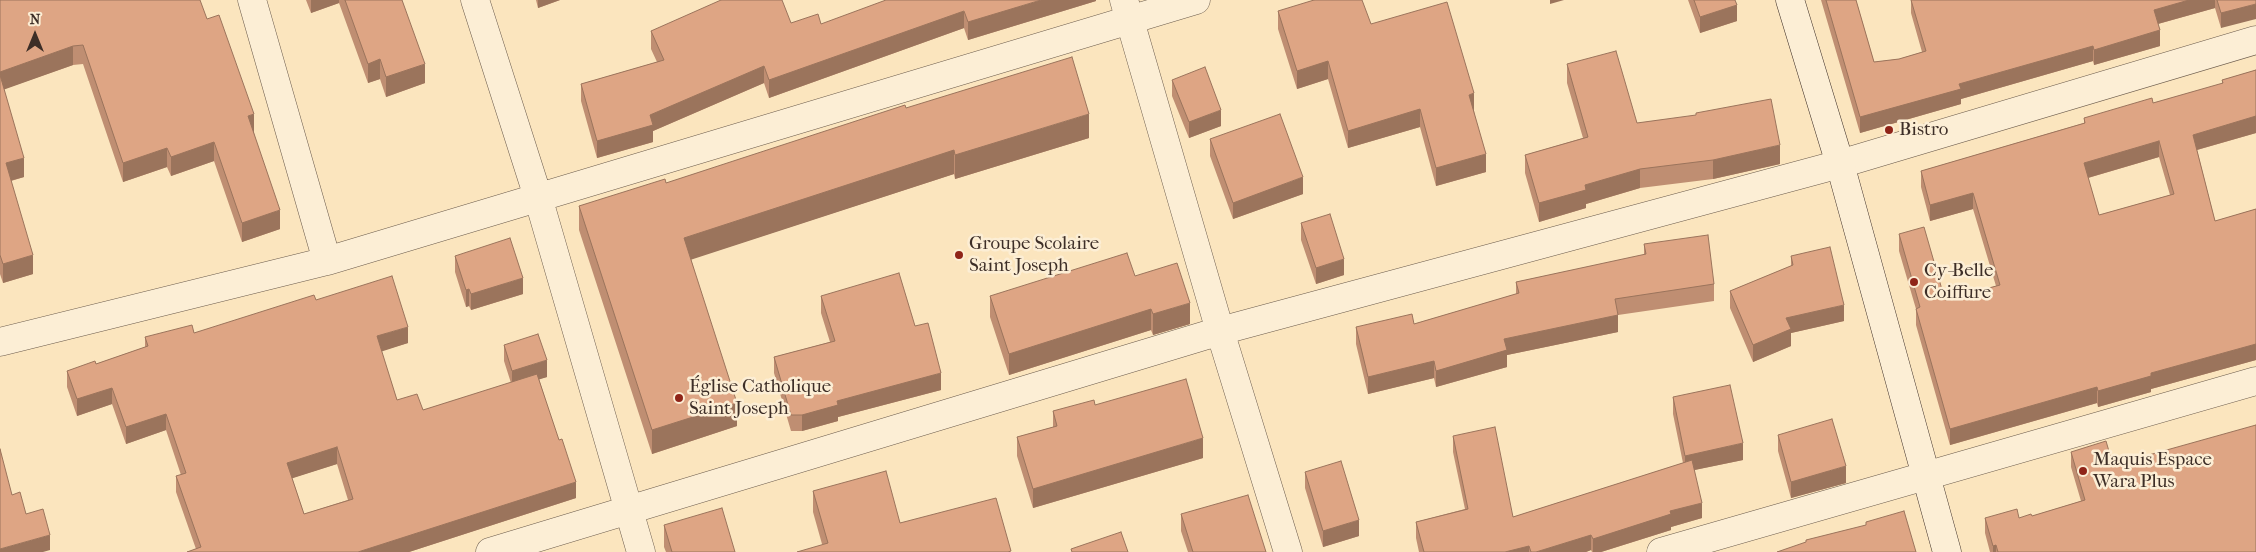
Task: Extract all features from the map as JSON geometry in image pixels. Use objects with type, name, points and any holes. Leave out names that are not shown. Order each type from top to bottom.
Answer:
[{"type":"street","points":[[252,0],[328,261]]},
{"type":"street","points":[[475,0],[538,197],[640,552]]},
{"type":"street","points":[[0,342],[328,261],[538,197],[1127,9],[1196,0]]},
{"type":"street","points":[[1790,0],[1840,164],[1947,552]]},
{"type":"street","points":[[1127,9],[1220,331],[1288,552]]},
{"type":"street","points":[[490,552],[1220,331],[1840,164],[2256,40]]},
{"type":"street","points":[[1661,552],[2256,381]]},
{"type":"building","points":[[0,0],[200,0],[207,19],[219,15],[254,114],[248,116],[280,210],[242,223],[214,142],[171,157],[167,148],[123,163],[83,45],[73,46],[0,72]]},
{"type":"building","points":[[345,0],[402,0],[425,64],[386,77],[380,59],[368,64]]},
{"type":"building","points":[[721,0],[782,0],[791,23],[818,14],[821,24],[886,0],[1041,0],[968,22],[964,11],[769,80],[764,66],[650,115],[653,125],[597,141],[581,84],[664,60],[651,31]]},
{"type":"building","points":[[1314,0],[1362,0],[1371,24],[1447,2],[1474,93],[1469,95],[1486,154],[1436,168],[1420,109],[1348,131],[1328,61],[1297,71],[1278,11]]},
{"type":"building","points":[[1694,0],[1735,0],[1737,5],[1700,17]]},
{"type":"building","points":[[1826,0],[1856,0],[1874,62],[1899,59],[1926,51],[1911,0],[2189,0],[2154,10],[2160,30],[2094,50],[2093,46],[1959,84],[1961,89],[1860,117]]},
{"type":"building","points":[[2217,0],[2256,0],[2256,4],[2221,13]]},
{"type":"building","points":[[1616,51],[1637,123],[1696,115],[1696,113],[1771,99],[1780,145],[1713,160],[1640,169],[1585,185],[1586,190],[1539,203],[1525,155],[1588,137],[1567,64]]},
{"type":"building","points":[[1072,57],[1089,114],[955,155],[954,150],[684,238],[737,403],[652,430],[579,206],[665,179],[666,183],[905,105],[906,108]]},
{"type":"building","points":[[1205,67],[1221,110],[1189,122],[1172,80]]},
{"type":"building","points":[[2256,70],[2256,116],[2193,135],[2215,221],[2256,209],[2256,344],[2151,373],[2151,376],[2098,391],[2097,387],[1950,429],[1916,309],[1920,307],[1899,234],[1924,227],[1945,300],[2000,285],[1973,193],[1930,205],[1921,171],[2085,123],[2084,118],[2152,98],[2153,103],[2223,83],[2222,80]],"holes":[[[2159,141],[2174,194],[2099,215],[2084,163]]]},
{"type":"building","points":[[0,75],[24,158],[6,163],[33,255],[3,264],[0,255]]},
{"type":"building","points":[[1280,114],[1303,177],[1233,203],[1210,139]]},
{"type":"building","points":[[1330,214],[1344,259],[1316,268],[1301,223]]},
{"type":"building","points":[[1708,235],[1714,284],[1615,299],[1618,315],[1504,339],[1507,350],[1436,371],[1434,361],[1368,377],[1356,327],[1412,314],[1414,324],[1519,293],[1516,282],[1646,254],[1644,244]]},
{"type":"building","points":[[510,238],[523,278],[471,294],[469,289],[466,290],[455,256]]},
{"type":"building","points":[[1830,247],[1844,305],[1786,318],[1791,329],[1753,345],[1730,291],[1793,265],[1791,256]]},
{"type":"building","points":[[1127,253],[1135,276],[1177,263],[1190,303],[1153,314],[1151,309],[1009,354],[990,296]]},
{"type":"building","points":[[899,273],[915,326],[928,323],[941,373],[837,401],[838,405],[802,415],[791,415],[774,357],[835,341],[821,296]]},
{"type":"building","points":[[392,276],[408,327],[377,336],[397,400],[417,394],[423,410],[537,374],[559,440],[562,439],[576,482],[358,552],[187,552],[201,547],[176,476],[186,473],[166,414],[126,427],[112,388],[77,399],[67,371],[95,361],[96,364],[148,346],[145,337],[192,325],[194,333],[314,295],[316,300]],"holes":[[[337,447],[353,499],[304,514],[287,463]]]},
{"type":"building","points":[[538,334],[547,360],[512,371],[504,345]]},
{"type":"building","points":[[1186,379],[1203,438],[1033,489],[1017,437],[1057,426],[1053,411],[1094,400],[1095,405]]},
{"type":"building","points":[[1730,385],[1743,443],[1685,456],[1673,397]]},
{"type":"building","points":[[1832,419],[1846,466],[1791,482],[1778,435]]},
{"type":"building","points":[[2256,425],[2256,552],[1998,552],[1996,545],[1993,546],[1985,518],[2017,509],[2019,518],[2031,514],[2032,516],[2085,500],[2071,452],[2106,441],[2113,465]]},
{"type":"building","points":[[1495,427],[1513,517],[1692,460],[1702,503],[1670,511],[1671,514],[1593,539],[1591,535],[1536,552],[1531,552],[1529,546],[1505,552],[1424,552],[1416,522],[1468,509],[1453,436]]},
{"type":"building","points":[[0,449],[12,495],[20,492],[26,514],[43,509],[50,535],[0,549]]},
{"type":"building","points":[[1341,461],[1359,520],[1323,531],[1305,472]]},
{"type":"building","points":[[886,471],[900,523],[996,498],[1011,551],[797,552],[828,543],[813,491]]},
{"type":"building","points":[[1248,495],[1266,552],[1193,552],[1181,514]]},
{"type":"building","points":[[722,508],[735,552],[672,552],[664,525]]},
{"type":"building","points":[[1904,511],[1916,552],[1777,552],[1806,542],[1806,540],[1866,525],[1866,522]]},
{"type":"building","points":[[1121,532],[1128,552],[1072,552],[1071,549]]},
{"type":"place","name":"Bistro","points":[[1889,130]]},
{"type":"place","name":"Groupe Scolaire Saint Joseph","points":[[959,255]]},
{"type":"place","name":"Cy-Belle Coiffure","points":[[1914,282]]},
{"type":"place","name":"Église Catholique Saint Joseph","points":[[679,398]]},
{"type":"place","name":"Maquis Espace Wara Plus","points":[[2083,471]]}]
